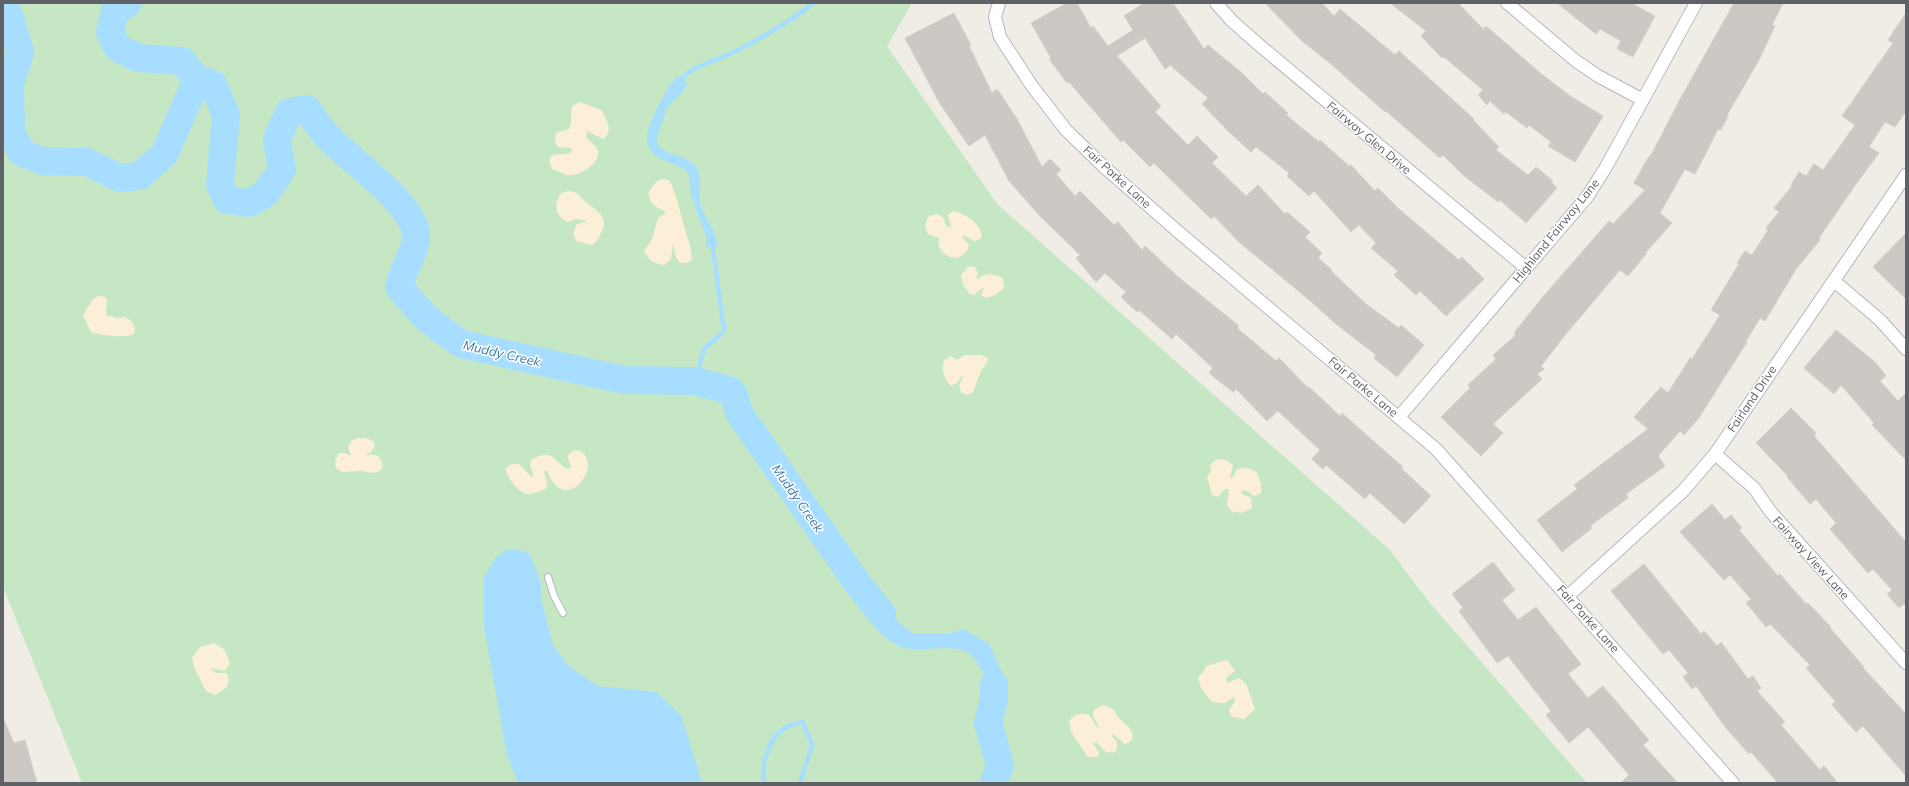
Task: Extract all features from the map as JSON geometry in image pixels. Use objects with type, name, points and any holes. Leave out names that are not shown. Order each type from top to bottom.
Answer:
[{"type":"street","name":"Fair Parke Lane","points":[[999,3],[996,6],[995,17],[1000,37],[1032,86],[1066,130],[1103,166],[1165,220],[1436,449],[1733,783]]},
{"type":"street","name":"Fairway Glen Drive","points":[[1216,3],[1232,21],[1269,54],[1526,268]]},
{"type":"street","points":[[1507,3],[1576,61],[1598,76],[1643,100]]},
{"type":"street","name":"Highland Fairway Lane","points":[[1399,417],[1587,197],[1606,167],[1696,3]]},
{"type":"street","name":"Fairland Drive","points":[[1568,596],[1682,492],[1715,454],[1906,175]]},
{"type":"street","points":[[1834,281],[1880,320],[1906,349]]},
{"type":"street","name":"Fairway View Lane","points":[[1715,454],[1754,488],[1770,510],[1906,663]]},
{"type":"lane","points":[[548,577],[554,596],[563,614]]},
{"type":"green space","points":[[3,3],[912,3],[887,46],[998,205],[1389,549],[1429,602],[1587,783],[82,783],[3,587]]},
{"type":"sand","points":[[580,102],[601,110],[609,129],[608,133],[603,139],[587,131],[586,137],[598,151],[596,161],[588,169],[582,172],[567,175],[552,169],[549,161],[552,155],[571,153],[572,150],[570,148],[558,147],[555,142],[556,133],[569,129],[571,123],[572,106]]},
{"type":"sand","points":[[663,179],[670,181],[677,199],[690,244],[692,260],[686,263],[680,263],[676,257],[673,243],[671,259],[664,265],[657,264],[652,261],[647,257],[644,251],[652,239],[658,218],[665,214],[665,211],[654,205],[648,194],[657,181]]},
{"type":"sand","points":[[569,191],[575,192],[579,195],[603,218],[604,222],[601,233],[597,241],[592,245],[576,241],[573,233],[577,224],[585,222],[586,220],[575,219],[567,222],[560,216],[556,209],[557,201],[561,193]]},
{"type":"sand","points":[[953,211],[963,214],[973,221],[980,229],[981,234],[981,239],[974,241],[963,235],[963,238],[969,245],[967,251],[961,256],[955,258],[947,256],[941,250],[939,246],[939,238],[928,234],[925,226],[928,217],[936,214],[943,217],[946,226],[951,228],[948,215]]},
{"type":"sand","points":[[969,266],[975,267],[978,273],[976,278],[978,279],[984,275],[990,274],[1003,278],[1004,288],[991,297],[981,296],[984,287],[974,295],[970,294],[963,285],[961,275]]},
{"type":"sand","points":[[98,296],[103,296],[107,299],[106,315],[117,318],[125,317],[128,319],[132,322],[135,328],[134,334],[112,336],[91,332],[83,315],[93,299]]},
{"type":"sand","points":[[965,355],[982,355],[988,358],[973,392],[967,395],[961,393],[959,385],[963,377],[962,376],[957,383],[951,386],[945,377],[943,370],[944,360],[951,356],[957,360]]},
{"type":"sand","points":[[358,438],[366,438],[373,441],[375,446],[371,452],[365,455],[377,455],[381,460],[383,467],[378,472],[342,472],[336,468],[335,460],[339,453],[344,453],[351,456],[348,447],[351,441]]},
{"type":"sand","points":[[578,450],[586,456],[588,465],[586,475],[580,483],[572,489],[564,490],[555,484],[547,471],[544,471],[547,483],[546,489],[532,494],[526,494],[514,485],[505,469],[510,465],[517,464],[520,465],[532,477],[533,474],[530,465],[531,460],[539,456],[549,455],[564,467],[569,469],[571,466],[567,456],[573,451]]},
{"type":"sand","points":[[1217,459],[1226,460],[1233,465],[1230,478],[1233,477],[1237,469],[1247,468],[1257,472],[1261,484],[1261,493],[1254,496],[1247,491],[1241,491],[1242,494],[1251,498],[1252,508],[1242,513],[1231,511],[1227,505],[1229,489],[1225,489],[1218,497],[1212,495],[1207,477],[1211,471],[1210,465]]},
{"type":"sand","points":[[214,643],[224,649],[230,663],[225,671],[210,668],[216,673],[227,673],[229,681],[226,688],[215,695],[206,691],[196,672],[192,658],[200,647]]},
{"type":"sand","points":[[1227,660],[1235,671],[1226,678],[1227,683],[1239,678],[1246,684],[1255,709],[1244,719],[1232,717],[1229,710],[1235,701],[1234,697],[1225,703],[1212,702],[1201,688],[1198,677],[1204,671],[1206,666]]},
{"type":"sand","points":[[1103,705],[1114,710],[1119,718],[1129,728],[1133,736],[1130,742],[1125,744],[1113,734],[1112,736],[1117,742],[1117,750],[1113,753],[1106,752],[1096,742],[1093,744],[1100,754],[1097,757],[1088,757],[1071,732],[1069,721],[1078,715],[1089,715],[1098,728],[1099,727],[1093,716],[1094,710]]},
{"type":"water","points":[[677,77],[687,83],[685,89],[667,108],[656,140],[662,149],[671,154],[687,159],[699,172],[699,195],[701,206],[718,245],[706,247],[707,239],[691,195],[689,175],[682,168],[655,155],[650,149],[648,143],[647,138],[650,125],[668,88]]},
{"type":"water","points":[[508,549],[520,550],[528,553],[532,559],[541,584],[541,598],[553,645],[567,665],[598,686],[656,692],[681,715],[702,783],[518,783],[507,755],[484,627],[484,577],[496,557]]},
{"type":"water","points":[[869,579],[895,619],[912,633],[949,634],[963,629],[989,644],[1004,677],[1001,730],[977,716],[989,683],[973,657],[967,652],[950,648],[905,648],[895,644],[879,632],[872,624],[848,589]]},
{"type":"building","points":[[1067,3],[1077,3],[1091,28],[1093,26],[1108,46],[1133,30],[1124,16],[1144,3],[1173,3],[1204,49],[1208,45],[1242,73],[1263,94],[1265,92],[1288,113],[1286,115],[1319,142],[1320,140],[1349,166],[1351,165],[1375,191],[1378,188],[1399,209],[1459,260],[1462,257],[1484,279],[1446,316],[1420,291],[1416,295],[1394,275],[1398,271],[1371,248],[1376,243],[1359,225],[1351,232],[1314,191],[1309,196],[1287,176],[1289,173],[1256,147],[1251,152],[1229,132],[1202,104],[1208,98],[1170,65],[1165,69],[1145,38],[1117,56],[1161,106],[1155,112],[1188,145],[1197,136],[1218,157],[1212,163],[1246,196],[1258,185],[1285,214],[1287,212],[1310,232],[1305,237],[1322,253],[1318,258],[1332,270],[1331,271],[1366,304],[1399,328],[1401,325],[1424,345],[1397,377],[1374,358],[1376,355],[1336,324],[1239,242],[1214,216],[1211,219],[1154,163],[1150,167],[1123,140],[1121,142],[1069,82],[1067,83],[1049,59],[1051,58],[1031,23]]},
{"type":"building","points":[[1265,3],[1322,3],[1334,16],[1340,9],[1395,55],[1399,51],[1474,119],[1473,120],[1499,147],[1496,150],[1528,175],[1536,167],[1553,181],[1551,182],[1557,188],[1526,223],[1500,200],[1498,202],[1463,175],[1443,155],[1440,158],[1386,111],[1385,112],[1331,64],[1302,41]]},
{"type":"building","points":[[1390,3],[1458,3],[1483,29],[1486,26],[1539,72],[1570,96],[1603,116],[1575,162],[1548,146],[1551,142],[1529,125],[1527,128],[1506,112],[1504,114],[1490,101],[1487,105],[1478,95],[1483,90],[1444,57],[1442,58],[1421,36],[1426,31]]},
{"type":"building","points":[[1557,3],[1631,3],[1655,16],[1633,57],[1617,49],[1621,41],[1600,29],[1596,34]]},
{"type":"building","points":[[1734,3],[1783,3],[1772,25],[1775,26],[1759,60],[1727,115],[1728,116],[1721,130],[1718,129],[1695,174],[1685,169],[1660,213],[1672,223],[1646,252],[1647,253],[1628,276],[1620,270],[1565,335],[1541,366],[1544,369],[1537,374],[1542,379],[1493,424],[1503,433],[1481,456],[1441,417],[1470,388],[1468,385],[1496,359],[1493,355],[1516,335],[1514,333],[1541,299],[1609,221],[1613,224],[1645,190],[1634,183],[1649,156],[1650,157]]},
{"type":"building","points":[[954,13],[971,45],[969,46],[992,93],[997,89],[1017,119],[1042,167],[1050,159],[1061,170],[1056,174],[1075,196],[1080,191],[1114,225],[1118,222],[1142,250],[1145,246],[1177,276],[1239,326],[1237,328],[1276,361],[1279,358],[1308,388],[1309,387],[1340,416],[1342,413],[1403,467],[1401,468],[1431,496],[1404,524],[1370,493],[1365,499],[1326,465],[1323,469],[1312,459],[1320,450],[1278,411],[1267,421],[1236,389],[1233,392],[1209,373],[1213,368],[1176,334],[1172,339],[1139,310],[1137,312],[1121,297],[1126,292],[1105,273],[1096,282],[1076,258],[1080,255],[1041,217],[1009,181],[985,135],[969,146],[940,104],[905,38]]},
{"type":"building","points":[[1906,13],[1906,111],[1895,127],[1885,122],[1869,147],[1879,153],[1819,238],[1820,240],[1796,269],[1765,321],[1760,318],[1746,341],[1747,342],[1698,419],[1684,435],[1680,431],[1658,456],[1665,466],[1626,494],[1628,498],[1590,526],[1592,528],[1562,552],[1537,520],[1577,489],[1574,485],[1648,429],[1634,417],[1661,387],[1668,393],[1690,358],[1692,359],[1720,315],[1711,310],[1739,264],[1737,263],[1745,251],[1752,255],[1768,230],[1766,228],[1779,212],[1774,208],[1792,186],[1791,185],[1799,172],[1806,176],[1814,164],[1823,170],[1855,125],[1842,116],[1893,43],[1888,40]]},
{"type":"building","points":[[1906,233],[1906,299],[1873,267]]},
{"type":"building","points":[[1836,330],[1876,363],[1886,376],[1880,381],[1898,401],[1906,393],[1906,460],[1872,425],[1874,423],[1841,385],[1834,394],[1804,368]]},
{"type":"building","points":[[1791,408],[1816,433],[1814,436],[1906,542],[1906,606],[1904,604],[1899,608],[1887,594],[1892,590],[1873,569],[1868,573],[1830,529],[1836,523],[1816,499],[1810,504],[1787,477],[1788,476],[1756,443]]},
{"type":"building","points":[[1712,504],[1725,520],[1731,515],[1742,528],[1739,530],[1778,576],[1780,574],[1806,604],[1808,603],[1831,627],[1830,628],[1864,667],[1863,668],[1906,714],[1906,776],[1863,726],[1856,732],[1832,705],[1835,701],[1806,668],[1810,665],[1770,624],[1766,627],[1746,603],[1751,599],[1730,575],[1724,580],[1680,532]]},
{"type":"building","points":[[1493,562],[1515,590],[1502,600],[1518,620],[1536,607],[1581,664],[1568,674],[1588,698],[1603,686],[1649,740],[1643,745],[1678,783],[1621,783],[1629,775],[1588,727],[1569,743],[1546,715],[1551,711],[1508,656],[1497,663],[1459,611],[1463,608],[1452,594]]},
{"type":"building","points":[[1644,564],[1701,634],[1704,631],[1717,646],[1721,642],[1748,679],[1753,676],[1761,688],[1757,691],[1785,722],[1781,725],[1820,770],[1824,766],[1838,783],[1778,783],[1751,752],[1749,754],[1726,728],[1696,686],[1692,689],[1683,677],[1688,673],[1669,650],[1663,654],[1611,591]]},
{"type":"building","points":[[3,718],[14,743],[25,740],[37,783],[3,783]]},
{"type":"waterway","points":[[3,3],[11,21],[20,52],[10,85],[11,131],[21,152],[42,161],[87,162],[120,178],[140,176],[165,153],[197,79]]},
{"type":"waterway","name":"Muddy Creek","points":[[128,3],[115,11],[110,32],[118,48],[139,58],[182,61],[197,79],[213,84],[226,115],[220,185],[227,200],[249,203],[265,194],[282,170],[277,139],[289,112],[307,109],[329,138],[390,193],[410,218],[415,229],[415,244],[399,287],[425,317],[461,344],[624,380],[695,381],[729,390],[734,395],[739,413],[858,584],[882,614]]},
{"type":"waterway","points":[[679,82],[684,76],[696,68],[732,53],[751,43],[785,23],[813,3]]},
{"type":"waterway","points":[[695,381],[704,349],[724,331],[712,241]]},
{"type":"waterway","name":"Muddy Creek","points":[[994,685],[994,699],[988,723],[1000,765],[994,783]]},
{"type":"waterway","points":[[764,783],[763,776],[765,760],[774,738],[779,732],[787,727],[803,722],[812,745],[800,783]]}]
